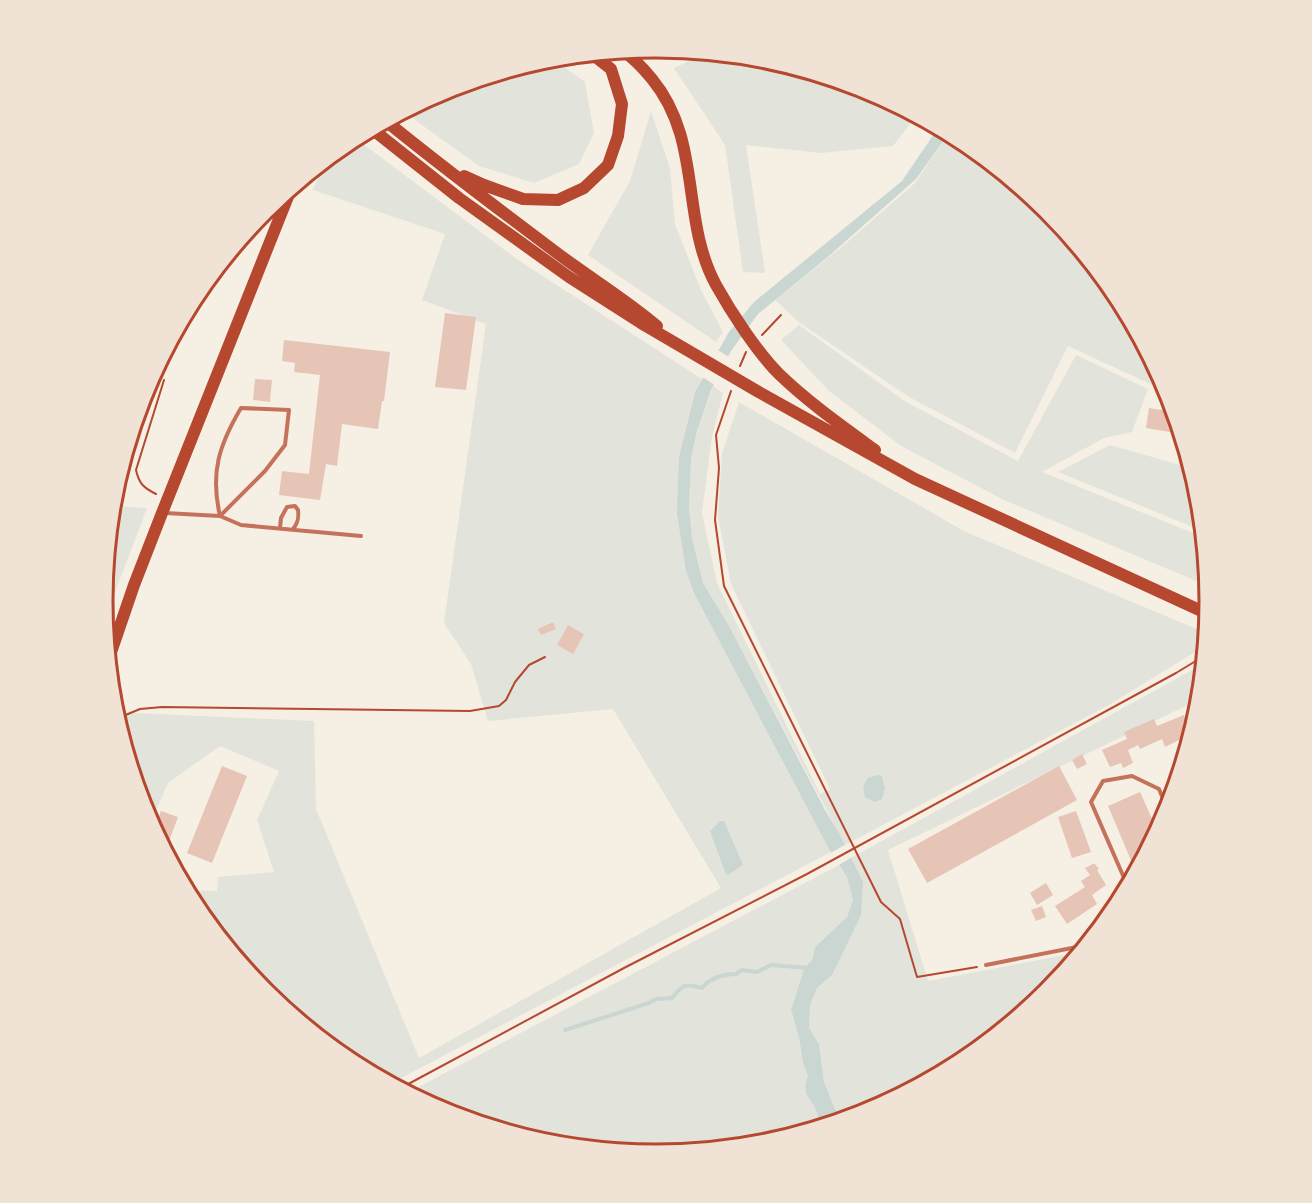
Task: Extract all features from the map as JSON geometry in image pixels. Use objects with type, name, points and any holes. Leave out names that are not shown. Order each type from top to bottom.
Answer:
[{"type":"main road","points":[[636,59],[664,94],[679,127],[686,153],[695,218],[704,253],[715,284],[744,329],[778,373],[830,417],[915,479]]},
{"type":"main road","points":[[433,160],[484,185],[523,199],[558,200],[584,188],[608,165],[618,136],[622,104],[611,69],[601,62]]},
{"type":"main road","points":[[393,126],[433,160],[555,252],[638,309],[681,346]]},
{"type":"main road","points":[[379,134],[459,198],[569,277],[641,323],[757,391],[915,479],[1199,610]]},
{"type":"main road","points":[[115,642],[167,499],[282,208]]},
{"type":"lane","points":[[241,408],[289,410],[285,445],[265,471],[220,516],[215,494],[216,467],[226,433],[241,408]]},
{"type":"lane","points":[[280,528],[283,513],[287,507],[292,506],[298,510],[299,515],[298,522],[293,529]]},
{"type":"lane","points":[[162,513],[220,516],[241,525],[361,536]]},
{"type":"lane","points":[[1124,877],[1091,802],[1103,781],[1132,776],[1159,789],[1162,797]]},
{"type":"lane","points":[[986,965],[1074,948]]},
{"type":"path","points":[[759,338],[781,315]]},
{"type":"path","points":[[737,374],[745,353],[752,345]]},
{"type":"path","points":[[164,380],[136,470],[138,480],[144,488],[167,499]]},
{"type":"path","points":[[733,385],[716,435],[719,468],[715,520],[724,586],[881,902],[900,919],[917,977],[986,965]]},
{"type":"path","points":[[125,715],[140,709],[162,707],[470,711],[499,706],[506,700],[515,682],[529,665],[545,657]]},
{"type":"path","points":[[407,1084],[624,968],[807,874],[1195,661]]},
{"type":"shaded area","points":[[692,60],[762,69],[831,87],[911,122],[893,146],[821,153],[746,145],[765,273],[743,272],[725,145],[674,68]]},
{"type":"shaded area","points":[[563,67],[585,82],[594,133],[579,164],[534,183],[479,166],[411,117],[481,87],[550,69]]},
{"type":"shaded area","points":[[651,111],[670,168],[675,224],[701,290],[723,332],[716,342],[588,255],[630,181]]},
{"type":"shaded area","points":[[934,135],[943,141],[916,179],[830,255],[758,314],[731,351],[711,390],[697,431],[691,459],[689,507],[692,538],[703,583],[729,626],[863,882],[861,915],[832,975],[817,988],[810,1005],[809,1028],[819,1044],[824,1082],[837,1114],[819,1119],[806,1093],[805,1086],[808,1076],[791,1010],[804,969],[812,960],[815,947],[847,917],[853,900],[847,877],[829,849],[695,595],[686,571],[677,513],[679,457],[695,392],[729,332],[754,302],[902,181]]},
{"type":"shaded area","points":[[944,141],[1014,193],[1064,243],[1087,271],[1126,330],[1154,386],[1068,346],[1015,453],[909,397],[800,323],[775,300],[844,245],[915,183]]},
{"type":"shaded area","points":[[363,144],[518,260],[702,379],[695,392],[679,457],[695,595],[831,852],[398,1080],[354,1053],[298,1010],[248,960],[225,932],[197,890],[217,891],[218,877],[274,872],[257,820],[279,771],[220,746],[168,783],[155,812],[142,776],[124,712],[314,721],[316,809],[419,1058],[721,888],[613,709],[488,721],[471,664],[444,623],[486,324],[422,300],[445,234],[313,190],[319,176]]},
{"type":"shaded area","points":[[799,325],[906,402],[1018,461],[1076,355],[1148,389],[1132,432],[1104,438],[1042,472],[1194,533],[1198,582],[1004,500],[901,446],[829,391],[781,340]]},
{"type":"shaded area","points":[[713,386],[723,393],[712,437],[702,513],[717,583],[820,794],[830,789],[731,584],[718,516],[722,453],[739,402],[964,531],[1198,630],[1196,651],[1107,706],[845,845],[729,626],[703,583],[692,538],[689,507],[691,459],[698,428]]},
{"type":"shaded area","points":[[1110,445],[1181,465],[1193,527],[1058,472]]},
{"type":"shaded area","points":[[121,507],[147,508],[113,597],[114,566]]},
{"type":"shaded area","points":[[1194,669],[1189,704],[888,850],[928,981],[1069,954],[1014,1010],[958,1053],[896,1089],[837,1114],[824,1082],[819,1044],[809,1028],[810,1005],[817,988],[832,975],[863,882],[851,858]]},
{"type":"shaded area","points":[[882,776],[885,788],[882,799],[875,802],[865,797],[863,786],[868,778]]},
{"type":"shaded area","points":[[720,821],[724,821],[743,865],[728,875],[710,831]]},
{"type":"shaded area","points":[[839,865],[847,877],[853,900],[847,917],[815,947],[812,960],[804,969],[791,1010],[808,1076],[805,1086],[806,1093],[819,1119],[727,1140],[692,1143],[620,1143],[585,1140],[515,1126],[481,1116],[415,1089]]},
{"type":"pier","points":[[716,349],[731,358],[716,386],[701,376]]},
{"type":"pier","points":[[848,843],[854,856],[837,866],[829,854]]},
{"type":"building","points":[[445,313],[476,317],[466,390],[435,387]]},
{"type":"building","points":[[284,340],[390,352],[378,429],[342,424],[337,466],[326,464],[320,500],[279,495],[282,471],[309,474],[320,375],[294,372],[295,363],[282,361]]},
{"type":"building","points":[[255,379],[272,380],[270,402],[253,400]]},
{"type":"building","points":[[1149,408],[1164,410],[1172,432],[1146,428]]},
{"type":"building","points":[[553,622],[556,629],[541,635],[538,629]]},
{"type":"building","points":[[568,625],[584,634],[573,654],[557,645]]},
{"type":"building","points":[[1184,715],[1186,720],[1181,739],[1165,747],[1162,739],[1140,749],[1138,745],[1128,750],[1133,763],[1123,768],[1121,763],[1110,767],[1102,750],[1127,739],[1124,732],[1154,719],[1157,726]]},
{"type":"building","points":[[1082,754],[1087,764],[1077,769],[1072,760]]},
{"type":"building","points":[[222,766],[247,776],[212,863],[187,853]]},
{"type":"building","points":[[1059,766],[1077,800],[927,883],[908,849]]},
{"type":"building","points":[[1140,792],[1153,820],[1132,862],[1108,806]]},
{"type":"building","points":[[161,811],[178,817],[169,842],[158,818]]},
{"type":"building","points":[[1076,811],[1091,852],[1072,858],[1058,817]]},
{"type":"building","points":[[1093,864],[1099,869],[1097,870],[1106,885],[1092,895],[1097,904],[1067,924],[1055,906],[1085,887],[1081,881],[1090,875],[1085,868]]},
{"type":"building","points":[[1046,883],[1053,895],[1037,905],[1030,893]]},
{"type":"building","points":[[1042,906],[1046,917],[1036,921],[1031,910]]},
{"type":"waterway","points":[[565,1030],[656,999],[672,998],[685,986],[692,985],[702,988],[713,979],[736,974],[742,970],[757,972],[771,965],[809,968]]}]
